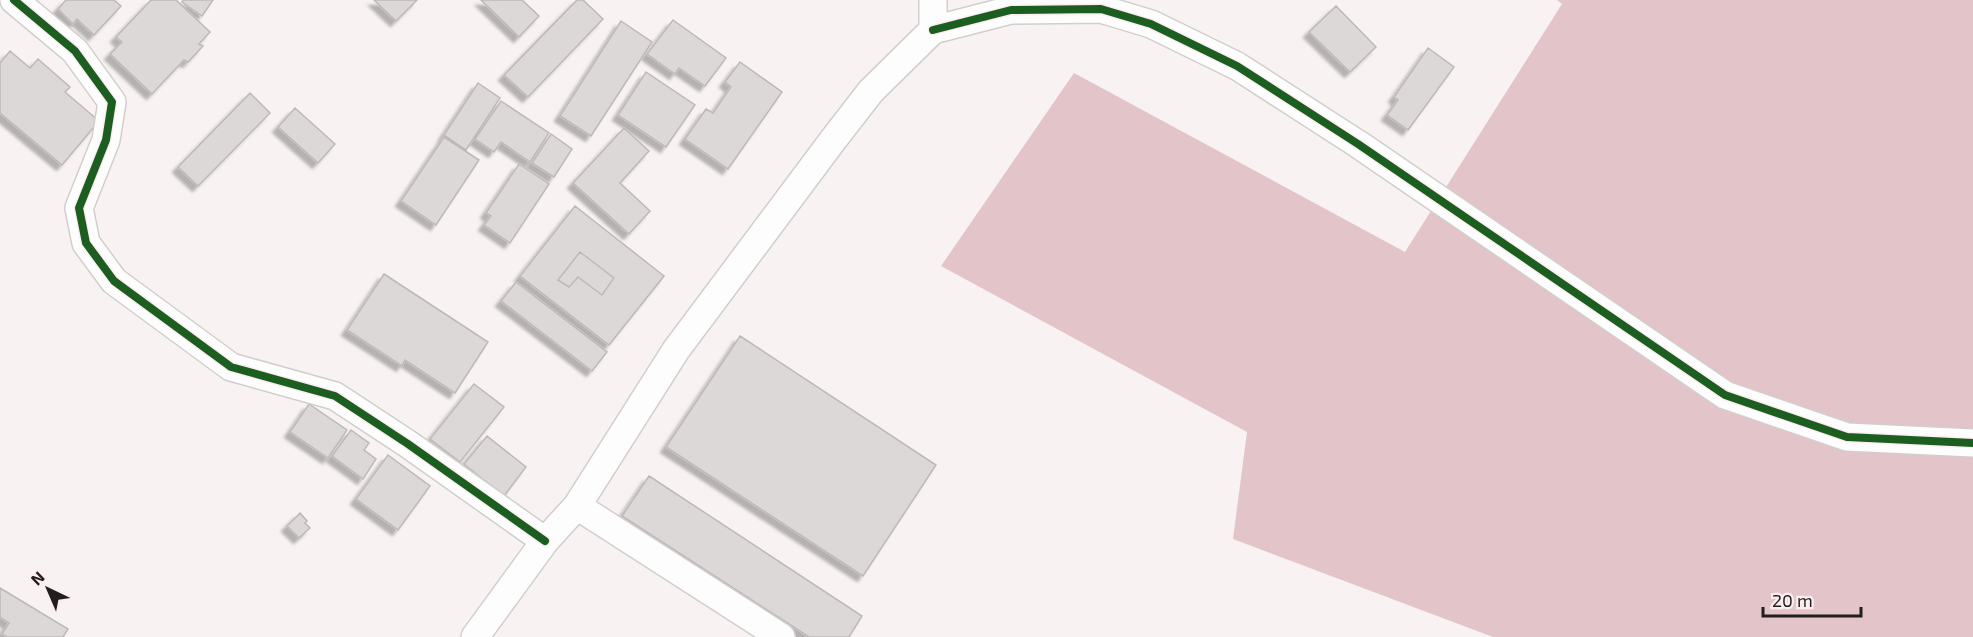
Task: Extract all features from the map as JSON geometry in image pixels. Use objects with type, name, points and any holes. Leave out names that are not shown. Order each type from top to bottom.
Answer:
[{"type":"street","points":[[14,0],[75,51],[112,102],[106,140],[79,208],[86,243],[114,281],[231,367],[335,396],[408,444],[544,541]]},
{"type":"street","points":[[933,0],[933,30]]},
{"type":"street","points":[[475,637],[544,541],[577,506],[676,350],[871,91],[933,30],[1011,10],[1101,9],[1151,24],[1237,66],[1358,144],[1725,395],[1847,437],[1973,443]]},
{"type":"street","points":[[577,506],[781,637]]},
{"type":"shaded area","points":[[1557,0],[1973,0],[1973,637],[1493,637],[1233,539],[1247,432],[941,266],[1074,73],[1405,252],[1562,4]]},
{"type":"building","points":[[66,0],[114,0],[121,6],[94,35],[77,19],[73,24],[58,9]]},
{"type":"building","points":[[151,0],[176,0],[210,32],[199,44],[203,46],[188,62],[184,60],[152,94],[110,54],[122,42],[116,37]]},
{"type":"building","points":[[183,0],[213,0],[202,16],[182,2]]},
{"type":"building","points":[[374,0],[417,0],[396,21]]},
{"type":"building","points":[[481,0],[522,0],[539,16],[519,37]]},
{"type":"building","points":[[577,0],[583,0],[603,19],[528,97],[504,75]]},
{"type":"building","points":[[1336,6],[1376,47],[1350,72],[1309,32]]},
{"type":"building","points":[[673,20],[726,58],[705,86],[679,68],[675,74],[647,54]]},
{"type":"building","points":[[621,21],[652,42],[591,136],[560,116]]},
{"type":"building","points":[[1428,48],[1454,67],[1408,130],[1387,115],[1398,100],[1394,97]]},
{"type":"building","points":[[10,51],[30,68],[38,59],[70,87],[65,92],[99,121],[62,165],[0,113],[0,63]]},
{"type":"building","points":[[740,62],[782,92],[728,169],[685,139],[706,109],[713,113],[731,87],[725,82]]},
{"type":"building","points":[[646,72],[695,105],[666,147],[618,115]]},
{"type":"building","points":[[478,83],[500,98],[466,150],[444,135]]},
{"type":"building","points":[[250,93],[270,113],[198,186],[178,167]]},
{"type":"building","points":[[501,101],[549,133],[530,162],[501,142],[494,152],[475,139]]},
{"type":"building","points":[[295,108],[335,144],[318,163],[278,127]]},
{"type":"building","points":[[624,128],[649,151],[620,183],[650,211],[629,234],[573,183]]},
{"type":"building","points":[[551,134],[572,149],[554,177],[532,163]]},
{"type":"building","points":[[444,137],[479,160],[436,225],[401,201]]},
{"type":"building","points":[[519,164],[549,184],[510,243],[484,225],[491,216],[486,213]]},
{"type":"building","points":[[575,206],[664,276],[609,345],[520,276]],"holes":[[[580,252],[614,278],[602,295],[578,277],[569,287],[558,280]]]},
{"type":"building","points":[[580,252],[614,278],[602,295],[578,277],[569,287],[558,280]]},
{"type":"building","points":[[384,274],[488,342],[455,393],[405,360],[402,366],[347,330]]},
{"type":"building","points":[[516,282],[607,352],[592,371],[501,301]]},
{"type":"building","points":[[740,336],[936,465],[863,576],[666,447]]},
{"type":"building","points":[[474,384],[504,407],[460,462],[430,439]]},
{"type":"building","points":[[309,404],[347,430],[328,458],[290,432]]},
{"type":"building","points":[[351,430],[369,443],[364,450],[376,459],[363,479],[332,456]]},
{"type":"building","points":[[487,436],[526,467],[504,496],[464,464]]},
{"type":"building","points":[[388,455],[430,486],[398,530],[356,499]]},
{"type":"building","points":[[649,476],[862,616],[849,637],[809,637],[622,516]]},
{"type":"building","points":[[300,513],[310,528],[299,538],[287,526]]},
{"type":"building","points":[[0,588],[68,629],[63,637],[7,637],[2,634],[9,623],[0,617]]},
{"type":"cycle path","points":[[14,0],[75,51],[112,102],[106,140],[79,208],[86,243],[114,281],[231,367],[335,396],[408,444],[545,541]]},
{"type":"cycle path","points":[[933,30],[1011,10],[1101,9],[1151,24],[1237,66],[1358,144],[1725,395],[1847,437],[1973,443]]}]
